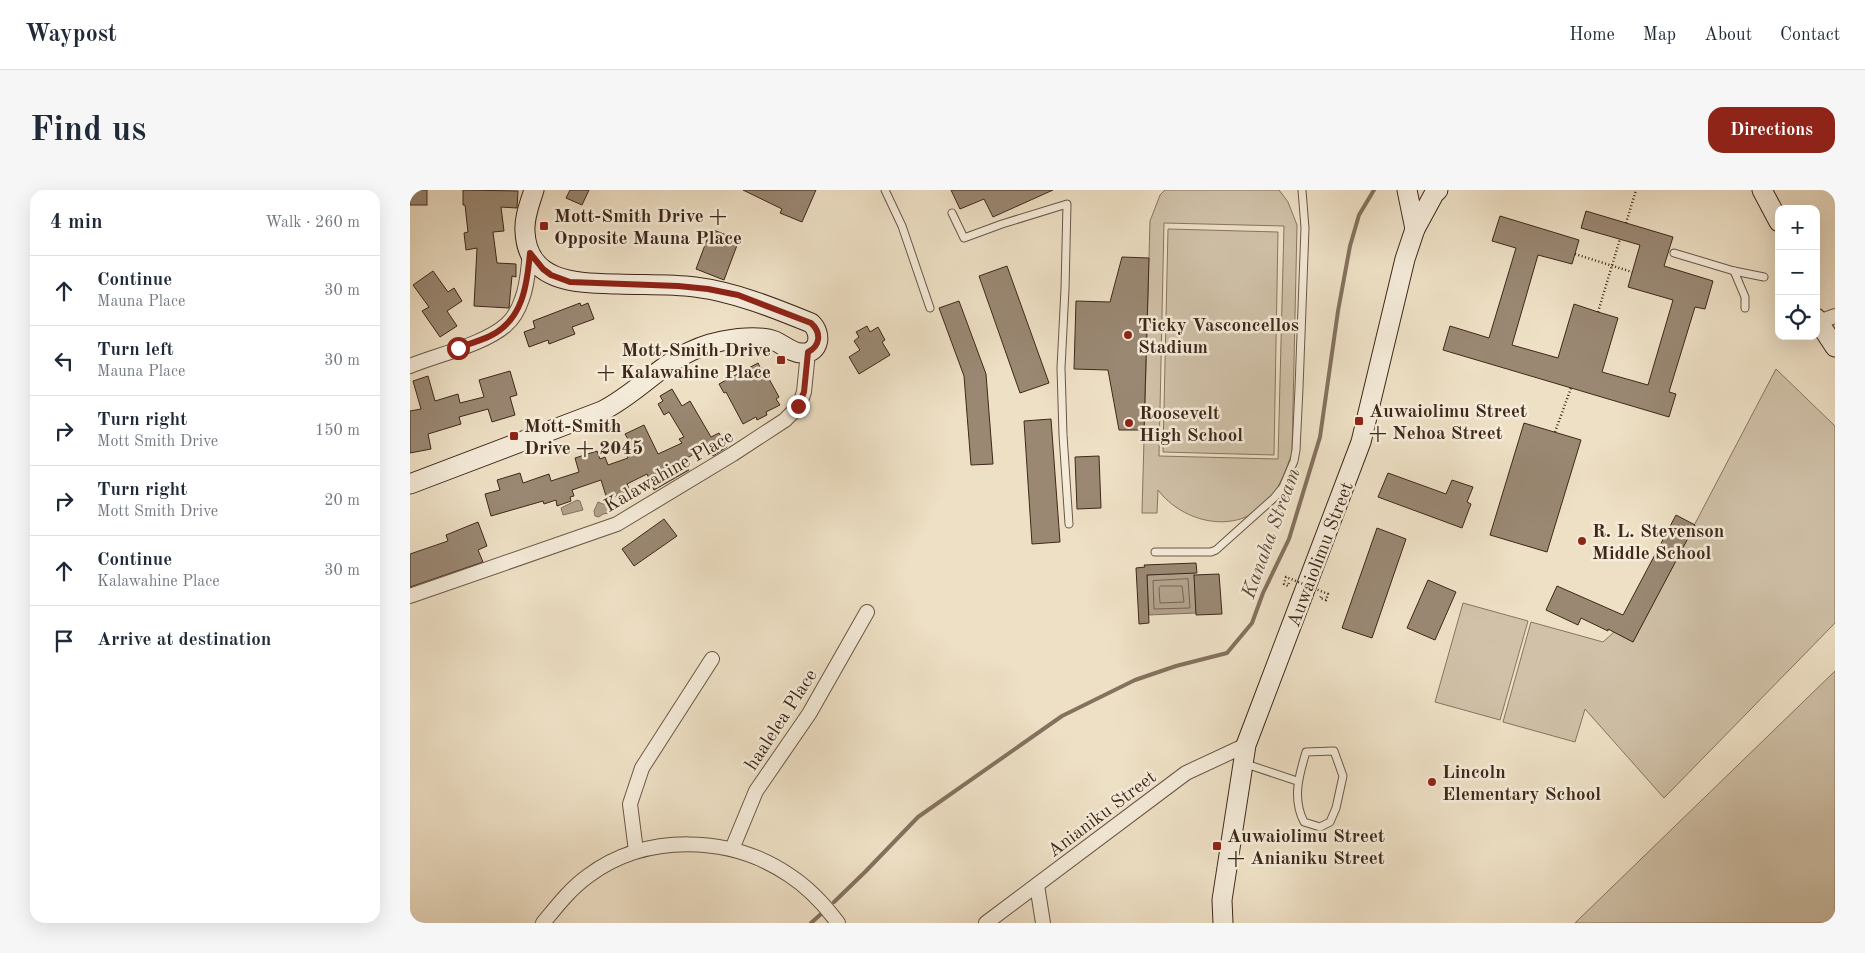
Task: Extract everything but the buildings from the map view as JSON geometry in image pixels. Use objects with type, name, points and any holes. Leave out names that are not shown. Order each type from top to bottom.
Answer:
[{"type":"street","points":[[410,366],[491,336],[507,325],[518,308],[526,287],[530,253],[524,229],[534,190]]},
{"type":"street","points":[[1408,190],[1415,229]]},
{"type":"street","name":"Auwaiolimu Street","points":[[1223,923],[1222,900],[1244,754],[1361,442],[1405,259],[1415,229],[1430,200],[1438,190]]},
{"type":"street","points":[[1762,190],[1775,215]]},
{"type":"street","points":[[1774,190],[1776,205]]},
{"type":"street","points":[[410,484],[602,411],[621,401],[669,363],[694,349],[708,344],[738,339],[760,338],[775,342],[798,353],[808,352],[816,346],[819,336],[811,323],[738,295],[686,286],[570,282],[556,277],[543,269],[530,253]]},
{"type":"street","points":[[1823,319],[1835,347]]},
{"type":"street","name":"Kalawahine Place","points":[[410,596],[617,524],[733,454],[785,420],[798,406],[804,392],[808,352]]},
{"type":"street","name":"haalelea Place","points":[[732,849],[756,792],[808,714],[867,612]]},
{"type":"street","points":[[636,851],[630,804],[642,768],[712,659]]},
{"type":"street","name":"Anianiku Street","points":[[986,923],[1186,772],[1244,754]]},
{"type":"street","points":[[543,923],[564,898],[588,876],[616,860],[636,851],[688,844],[732,849],[789,874],[814,895],[838,923]]},
{"type":"street","points":[[1037,885],[1043,923]]},
{"type":"lane","points":[[885,190],[902,226],[930,308]]},
{"type":"lane","points":[[1155,552],[1210,552],[1216,550],[1274,498],[1283,487],[1290,472],[1296,450],[1300,388],[1305,228],[1302,190]]},
{"type":"lane","points":[[952,213],[964,238],[1067,204],[1061,368],[1069,524]]},
{"type":"lane","points":[[1674,253],[1734,271],[1764,277]]},
{"type":"lane","points":[[1734,271],[1745,297],[1745,308]]},
{"type":"lane","points":[[1334,751],[1343,776],[1336,808],[1330,822],[1320,827],[1304,822],[1298,812],[1297,781],[1306,752],[1334,751]]},
{"type":"lane","points":[[1244,754],[1297,781]]},
{"type":"path","points":[[1626,222],[1636,190]]},
{"type":"path","points":[[1598,312],[1620,239]]},
{"type":"path","points":[[1575,254],[1632,272]]},
{"type":"path","points":[[1556,432],[1571,388]]},
{"type":"path","points":[[1289,583],[1288,586],[1284,584],[1286,578],[1328,594],[1326,600],[1320,598],[1322,596]]},
{"type":"shaded area","points":[[1165,190],[1279,190],[1288,202],[1297,225],[1292,453],[1272,496],[1255,512],[1241,519],[1226,522],[1196,517],[1181,511],[1158,490],[1157,513],[1142,513],[1150,221],[1160,195]],"holes":[[[1164,223],[1284,226],[1278,459],[1159,456]]]},
{"type":"shaded area","points":[[1168,229],[1278,232],[1274,455],[1163,452]]},
{"type":"shaded area","points":[[1776,369],[1835,426],[1835,623],[1664,798],[1585,709],[1575,742],[1503,722],[1531,622],[1603,642],[1614,632],[1633,642]]},
{"type":"shaded area","points":[[1463,603],[1528,621],[1500,720],[1435,702]]},
{"type":"shaded area","points":[[1835,671],[1835,923],[1575,923]]},
{"type":"water","points":[[577,500],[580,501],[583,510],[563,515],[561,508]]},
{"type":"water","points":[[598,502],[612,509],[609,513],[599,517],[595,516],[594,511]]},
{"type":"water","points":[[1194,573],[1196,613],[1149,615],[1147,575]]},
{"type":"waterway","name":"Kanaha Stream","points":[[834,902],[918,817],[1062,716],[1135,680],[1176,666],[1227,653],[1252,623],[1263,593],[1289,539],[1320,437],[1338,311],[1350,246],[1359,215],[1374,190]]},
{"type":"waterway","name":"Kanaha Stream","points":[[811,923],[821,914]]},
{"type":"place","name":"Mott-Smith Drive + Opposite Mauna Place","points":[[544,226]]},
{"type":"place","name":"Ticky Vasconcellos Stadium","points":[[1128,335]]},
{"type":"place","name":"Mott-Smith Drive + Kalawahine Place","points":[[781,360]]},
{"type":"place","name":"Auwaiolimu Street + Nehoa Street","points":[[1359,421]]},
{"type":"place","name":"Roosevelt High School","points":[[1129,423]]},
{"type":"place","name":"Mott-Smith Drive + 2045","points":[[514,436]]},
{"type":"place","name":"R. L. Stevenson Middle School","points":[[1582,541]]},
{"type":"place","name":"Lincoln Elementary School","points":[[1432,782]]},
{"type":"place","name":"Auwaiolimu Street + Anianiku Street","points":[[1217,846]]},
{"type":"route","points":[[458,348],[491,336],[507,325],[518,308],[526,287],[530,253],[536,262],[551,275],[570,282],[708,289],[738,295],[811,323],[818,331],[819,336],[816,346],[808,352],[806,385],[798,406]]}]
